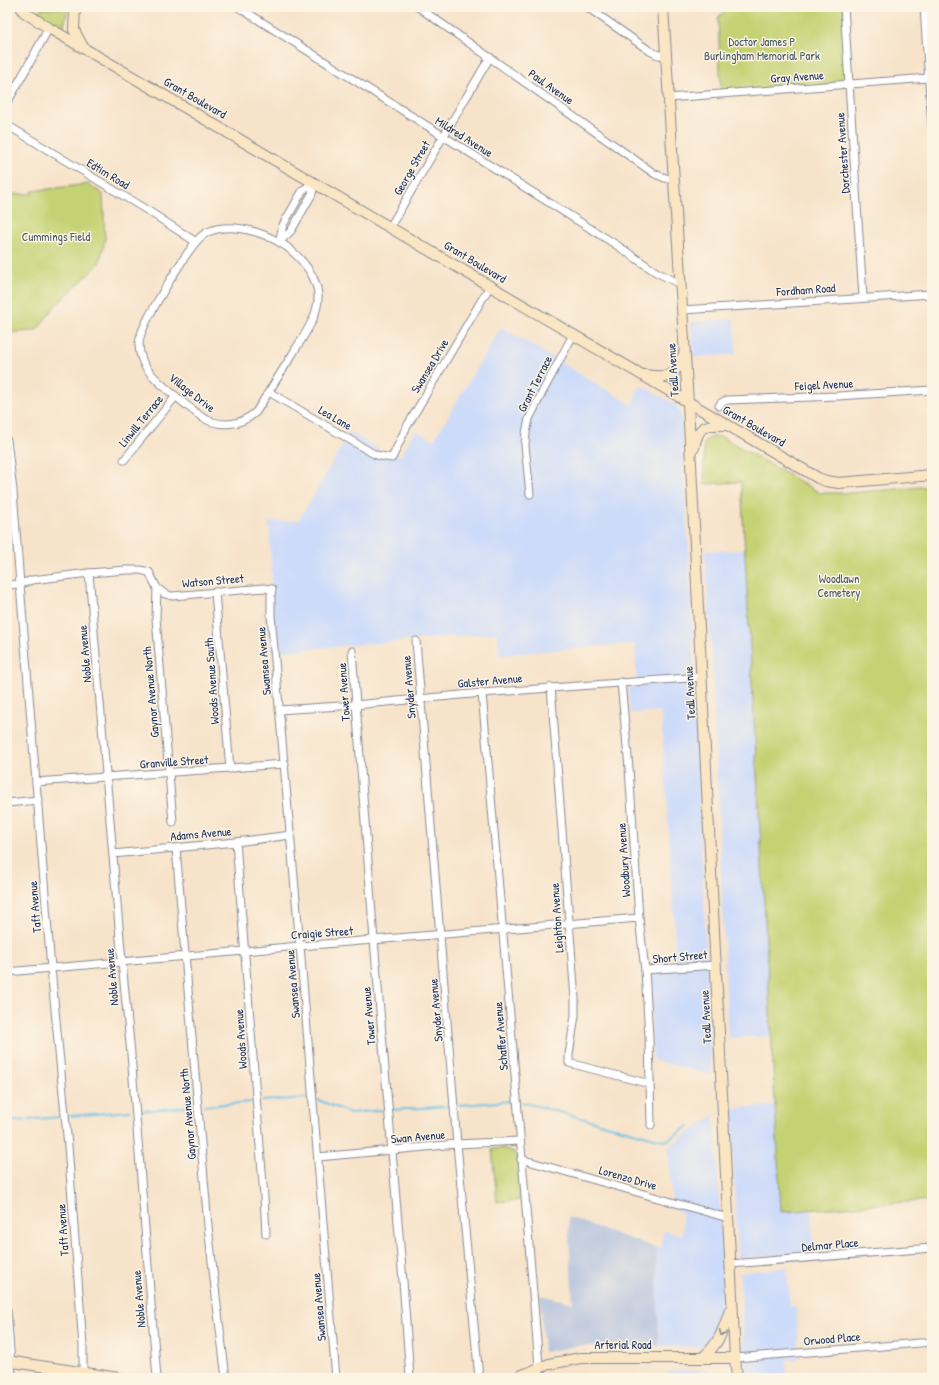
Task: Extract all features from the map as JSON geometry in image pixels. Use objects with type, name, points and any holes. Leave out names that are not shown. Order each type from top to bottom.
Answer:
[{"type":"street","points":[[75,7],[73,18],[74,30],[83,47]]},
{"type":"street","name":"Mildred Avenue","points":[[238,7],[656,272],[680,284]]},
{"type":"street","name":"Paul Avenue","points":[[418,7],[655,174],[674,180]]},
{"type":"street","points":[[587,7],[650,51],[666,55]]},
{"type":"street","name":"Teall Avenue","points":[[663,7],[688,403],[730,1264],[737,1378]]},
{"type":"street","name":"Dorchester Avenue","points":[[844,7],[863,297]]},
{"type":"street","points":[[924,7],[932,126]]},
{"type":"street","name":"Grant Boulevard","points":[[23,10],[49,28],[818,478],[839,483],[932,475]]},
{"type":"street","points":[[59,33],[69,25],[73,18]]},
{"type":"street","points":[[7,103],[49,28]]},
{"type":"street","name":"George Street","points":[[390,227],[490,58]]},
{"type":"street","name":"Gray Avenue","points":[[668,98],[928,78]]},
{"type":"street","name":"Edtim Road","points":[[7,125],[150,212],[196,242]]},
{"type":"street","points":[[279,242],[283,225],[304,190],[314,183]]},
{"type":"street","name":"Village Drive","points":[[217,228],[236,228],[254,232],[279,242],[293,252],[310,272],[317,288],[318,304],[315,314],[256,412],[238,423],[229,424],[212,422],[203,418],[176,396],[146,368],[140,353],[140,337],[148,319],[180,264],[203,235],[217,228]]},
{"type":"street","name":"Swansea Drive","points":[[392,458],[406,428],[490,286]]},
{"type":"street","name":"Fordham Road","points":[[682,310],[863,297],[932,294]]},
{"type":"street","name":"Grant Terrace","points":[[530,494],[525,445],[529,419],[573,335]]},
{"type":"street","points":[[641,375],[662,377],[670,376],[679,365],[684,352]]},
{"type":"street","name":"Feigel Avenue","points":[[719,406],[727,400],[838,396],[932,390]]},
{"type":"street","name":"Lea Lane","points":[[269,392],[374,454],[392,458]]},
{"type":"street","name":"Linwill Terrace","points":[[124,460],[176,396]]},
{"type":"street","points":[[691,460],[696,436],[702,428],[707,425],[726,425]]},
{"type":"street","name":"Taft Avenue","points":[[7,440],[10,492],[20,584],[51,968],[68,1146],[83,1346],[83,1373]]},
{"type":"street","points":[[7,585],[20,584],[32,580],[89,573],[140,570],[149,572],[157,588]]},
{"type":"street","name":"Noble Avenue","points":[[89,573],[131,1054],[157,1378]]},
{"type":"street","name":"Watson Street","points":[[157,588],[165,594],[172,596],[272,588]]},
{"type":"street","name":"Gaynor Avenue North","points":[[157,588],[156,618],[173,822]]},
{"type":"street","name":"Swansea Avenue","points":[[272,588],[271,615],[291,834],[336,1378]]},
{"type":"street","name":"Woods Avenue South","points":[[215,592],[230,769]]},
{"type":"street","name":"Snyder Avenue","points":[[416,641],[479,1378]]},
{"type":"street","name":"Tower Avenue","points":[[352,651],[410,1378]]},
{"type":"street","name":"Galster Avenue","points":[[279,710],[356,705],[551,687],[702,677]]},
{"type":"street","name":"Woodbury Avenue","points":[[621,682],[629,768],[639,918],[645,970],[649,1037],[651,1125]]},
{"type":"street","name":"Leighton Avenue","points":[[551,687],[575,1015],[569,1063],[650,1084]]},
{"type":"street","name":"Schaffer Avenue","points":[[482,693],[540,1378]]},
{"type":"street","name":"Granville Street","points":[[36,782],[284,764]]},
{"type":"street","points":[[7,803],[38,800]]},
{"type":"street","name":"Adams Avenue","points":[[113,854],[236,842],[291,834]]},
{"type":"street","name":"Woods Avenue","points":[[236,842],[266,1234]]},
{"type":"street","name":"Gaynor Avenue North","points":[[176,848],[208,1226],[216,1305],[226,1378]]},
{"type":"street","name":"Craigie Street","points":[[7,972],[639,918]]},
{"type":"street","name":"Short Street","points":[[645,970],[716,965]]},
{"type":"street","name":"Swan Avenue","points":[[318,1157],[458,1144],[520,1141]]},
{"type":"street","name":"Lorenzo Drive","points":[[521,1158],[728,1218]]},
{"type":"street","name":"Delmar Place","points":[[730,1264],[932,1248]]},
{"type":"street","points":[[702,1358],[712,1350],[719,1341],[732,1302]]},
{"type":"street","points":[[7,1310],[9,1361],[12,1378]]},
{"type":"street","name":"Orwood Place","points":[[735,1358],[932,1342]]},
{"type":"street","name":"Arterial Road","points":[[514,1378],[539,1367],[581,1358],[735,1358]]},
{"type":"street","points":[[9,1361],[69,1374],[83,1373],[119,1378]]},
{"type":"shaded area","points":[[734,319],[736,354],[694,357],[691,322]]},
{"type":"shaded area","points":[[501,327],[632,405],[640,385],[676,405],[681,414],[692,618],[711,1075],[653,1060],[650,965],[675,964],[674,916],[661,711],[630,713],[628,688],[637,687],[635,644],[500,655],[497,633],[272,652],[266,600],[272,579],[269,522],[299,520],[350,432],[382,451],[402,455],[414,430],[434,440]]},
{"type":"shaded area","points":[[744,550],[771,1036],[728,1038],[712,661],[705,551]]},
{"type":"shaded area","points":[[775,1105],[781,1211],[811,1209],[814,1254],[738,1258],[731,1109]]},
{"type":"shaded area","points":[[714,1115],[725,1292],[722,1322],[716,1335],[699,1347],[659,1346],[656,1248],[661,1248],[664,1231],[683,1235],[682,1212],[673,1209],[668,1147]]},
{"type":"shaded area","points":[[568,1217],[656,1248],[659,1346],[575,1346],[544,1352],[540,1295],[573,1303]]},
{"type":"shaded area","points":[[787,1267],[790,1307],[796,1307],[799,1359],[786,1360],[787,1378],[745,1378],[740,1273]]},
{"type":"shaded area","points":[[710,1370],[722,1378],[667,1378],[668,1371]]},
{"type":"green space","name":"Doctor James P Burlingham Memorial Park","points":[[730,7],[844,7],[849,84],[721,94],[718,17]]},
{"type":"green space","points":[[68,8],[64,25],[60,28],[39,16],[37,11],[41,9]]},
{"type":"green space","name":"Cummings Field","points":[[88,184],[103,194],[105,240],[99,264],[55,306],[38,329],[34,331],[7,333],[7,194],[32,194],[32,191]]},
{"type":"green space","name":"Woodlawn Cemetery","points":[[714,436],[722,437],[820,493],[851,493],[932,486],[932,1200],[781,1212],[741,482],[704,484],[704,441]]},
{"type":"green space","points":[[503,1148],[514,1152],[517,1156],[520,1200],[497,1202],[492,1149]]},
{"type":"waterway","points":[[262,1101],[307,1098]]},
{"type":"waterway","points":[[318,1100],[350,1113],[382,1110]]},
{"type":"waterway","points":[[460,1105],[511,1101]]},
{"type":"waterway","points":[[203,1106],[251,1102]]},
{"type":"waterway","points":[[522,1102],[666,1141],[689,1126]]},
{"type":"waterway","points":[[141,1111],[193,1106]]},
{"type":"waterway","points":[[393,1110],[450,1106]]},
{"type":"waterway","points":[[70,1116],[130,1111]]},
{"type":"waterway","points":[[7,1122],[59,1117]]}]
